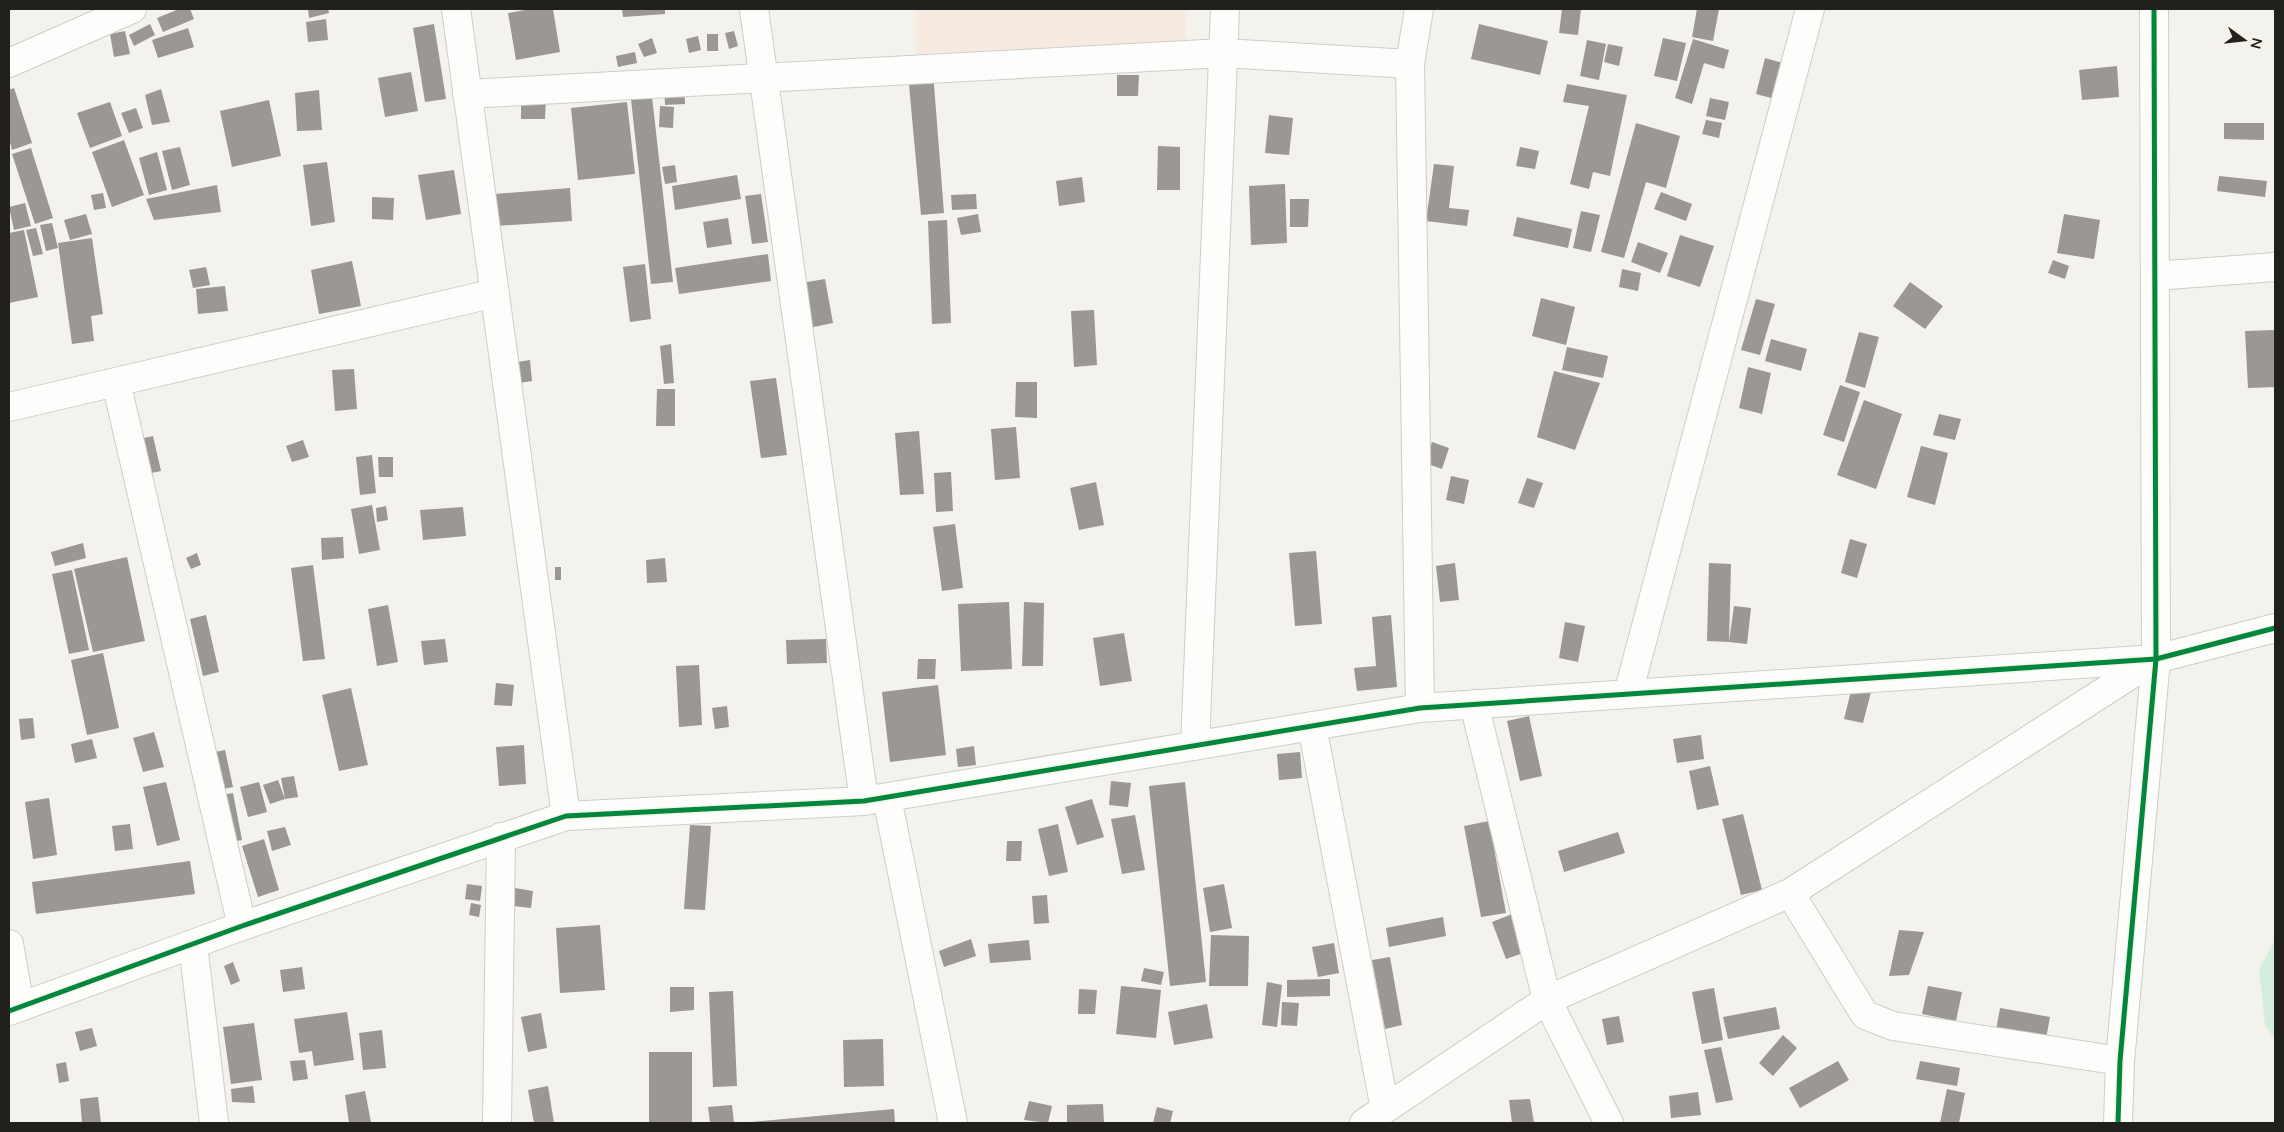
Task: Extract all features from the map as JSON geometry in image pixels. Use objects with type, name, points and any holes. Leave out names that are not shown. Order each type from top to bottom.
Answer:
[{"type":"street","points":[[9,63],[132,9]]},
{"type":"street","points":[[456,9],[566,816]]},
{"type":"street","points":[[754,9],[763,78],[876,799],[953,1123]]},
{"type":"street","points":[[1195,746],[1225,9]]},
{"type":"street","points":[[1419,9],[1410,64],[1420,708]]},
{"type":"street","points":[[1628,694],[1810,9]]},
{"type":"street","points":[[2118,1123],[2120,1061],[2156,659],[2154,9]]},
{"type":"street","points":[[468,94],[1223,53],[1410,64]]},
{"type":"street","points":[[2155,276],[2275,267]]},
{"type":"street","points":[[9,407],[495,292]]},
{"type":"street","points":[[116,382],[242,926]]},
{"type":"street","points":[[9,944],[14,1009],[242,926],[566,816],[876,799],[1420,708],[2156,659],[2275,628]]},
{"type":"street","points":[[1312,726],[1375,1116],[1547,1000],[1790,893],[2156,659]]},
{"type":"street","points":[[1474,704],[1547,1000],[1609,1123]]},
{"type":"street","points":[[497,1123],[501,837]]},
{"type":"street","points":[[1790,893],[1864,1015],[1893,1026],[2120,1061]]},
{"type":"street","points":[[193,944],[214,1123]]},
{"type":"shaded area","points":[[915,9],[1187,9],[1186,44],[916,56]]},
{"type":"green space","points":[[2275,939],[2275,1039],[2265,1025],[2259,970]]},
{"type":"building","points":[[179,9],[190,9],[194,19],[163,32],[157,18]]},
{"type":"building","points":[[308,9],[328,9],[329,13],[309,18]]},
{"type":"building","points":[[531,9],[553,9],[560,52],[516,60],[508,13]]},
{"type":"building","points":[[622,9],[665,9],[665,14],[623,17]]},
{"type":"building","points":[[1562,9],[1581,9],[1578,35],[1559,33]]},
{"type":"building","points":[[1697,9],[1719,9],[1713,41],[1692,37]]},
{"type":"building","points":[[326,19],[328,40],[308,42],[306,22]]},
{"type":"building","points":[[150,24],[155,35],[134,46],[129,35]]},
{"type":"building","points":[[434,24],[446,99],[425,102],[413,28]]},
{"type":"building","points":[[1479,24],[1548,41],[1540,75],[1471,59]]},
{"type":"building","points":[[188,28],[194,47],[158,58],[152,40]]},
{"type":"building","points":[[125,31],[130,54],[114,57],[110,34]]},
{"type":"building","points":[[734,31],[738,46],[729,49],[725,33]]},
{"type":"building","points":[[707,34],[718,34],[718,51],[707,51]]},
{"type":"building","points":[[698,36],[701,50],[689,53],[686,39]]},
{"type":"building","points":[[652,38],[657,53],[644,57],[638,44]]},
{"type":"building","points":[[1663,38],[1686,43],[1677,81],[1654,76]]},
{"type":"building","points":[[1693,39],[1729,50],[1724,69],[1704,63],[1692,104],[1675,98]]},
{"type":"building","points":[[1587,40],[1606,44],[1599,80],[1580,76]]},
{"type":"building","points":[[1608,44],[1623,47],[1619,66],[1604,62]]},
{"type":"building","points":[[635,52],[637,63],[618,67],[616,56]]},
{"type":"building","points":[[1765,58],[1783,63],[1775,99],[1756,94]]},
{"type":"building","points":[[2117,66],[2119,97],[2082,100],[2079,70]]},
{"type":"building","points":[[411,72],[418,111],[385,117],[378,78]]},
{"type":"building","points":[[933,72],[944,213],[921,215],[908,74]]},
{"type":"building","points":[[1117,75],[1139,75],[1138,96],[1117,96]]},
{"type":"building","points":[[1567,84],[1627,95],[1610,176],[1593,172],[1589,189],[1570,184],[1589,106],[1563,102]]},
{"type":"building","points":[[684,85],[685,104],[665,105],[664,86]]},
{"type":"building","points":[[14,88],[32,143],[12,150],[9,139],[9,90]]},
{"type":"building","points":[[651,88],[673,282],[651,284],[630,90]]},
{"type":"building","points":[[161,89],[170,122],[152,125],[145,95]]},
{"type":"building","points":[[319,90],[322,130],[297,131],[295,93]]},
{"type":"building","points":[[521,97],[546,97],[545,119],[521,119]]},
{"type":"building","points":[[1710,98],[1729,102],[1725,120],[1706,116]]},
{"type":"building","points":[[269,100],[281,156],[232,167],[220,111]]},
{"type":"building","points":[[110,102],[122,136],[90,148],[77,113]]},
{"type":"building","points":[[627,102],[635,174],[578,180],[571,108]]},
{"type":"building","points":[[660,106],[674,107],[673,128],[659,127]]},
{"type":"building","points":[[136,108],[143,128],[129,133],[121,113]]},
{"type":"building","points":[[1269,115],[1293,118],[1289,155],[1265,153]]},
{"type":"building","points":[[1706,120],[1722,123],[1719,138],[1702,134]]},
{"type":"building","points":[[1636,123],[1680,136],[1666,188],[1646,182],[1624,258],[1601,252]]},
{"type":"building","points":[[2224,123],[2264,123],[2264,140],[2224,139]]},
{"type":"building","points":[[124,140],[144,195],[112,207],[92,152]]},
{"type":"building","points":[[1158,146],[1180,147],[1180,190],[1157,190]]},
{"type":"building","points":[[180,147],[190,185],[172,190],[162,151]]},
{"type":"building","points":[[1520,147],[1539,151],[1535,169],[1516,166]]},
{"type":"building","points":[[31,148],[53,218],[35,224],[12,154]]},
{"type":"building","points":[[157,152],[167,190],[149,195],[139,158]]},
{"type":"building","points":[[327,162],[335,222],[311,226],[303,165]]},
{"type":"building","points":[[1434,164],[1454,166],[1449,208],[1469,210],[1467,226],[1426,221]]},
{"type":"building","points":[[675,165],[677,182],[665,184],[662,167]]},
{"type":"building","points":[[454,170],[461,214],[426,220],[418,175]]},
{"type":"building","points":[[737,175],[741,199],[675,210],[672,186]]},
{"type":"building","points":[[2219,176],[2267,181],[2265,197],[2217,191]]},
{"type":"building","points":[[1082,177],[1085,202],[1059,206],[1056,181]]},
{"type":"building","points":[[1285,184],[1287,243],[1251,245],[1249,186]]},
{"type":"building","points":[[217,185],[221,212],[154,220],[146,199]]},
{"type":"building","points":[[570,188],[572,221],[496,226],[494,194]]},
{"type":"building","points":[[1661,192],[1692,204],[1686,221],[1654,209]]},
{"type":"building","points":[[103,193],[106,208],[94,210],[91,195]]},
{"type":"building","points":[[761,194],[768,242],[752,244],[745,196]]},
{"type":"building","points":[[976,194],[977,209],[952,210],[951,195]]},
{"type":"building","points":[[372,197],[394,198],[393,220],[372,219]]},
{"type":"building","points":[[1290,199],[1309,199],[1308,227],[1290,227]]},
{"type":"building","points":[[25,203],[31,226],[14,230],[9,207]]},
{"type":"building","points":[[1581,211],[1600,215],[1591,252],[1573,248]]},
{"type":"building","points":[[86,214],[92,234],[70,240],[64,220]]},
{"type":"building","points":[[978,214],[981,232],[961,235],[957,218]]},
{"type":"building","points":[[2064,214],[2100,220],[2094,259],[2057,253]]},
{"type":"building","points":[[1517,217],[1572,229],[1568,248],[1513,236]]},
{"type":"building","points":[[728,218],[732,244],[707,248],[703,222]]},
{"type":"building","points":[[947,220],[951,323],[932,324],[928,221]]},
{"type":"building","points":[[52,223],[58,248],[46,251],[40,225]]},
{"type":"building","points":[[36,228],[43,254],[33,256],[26,230]]},
{"type":"building","points":[[24,230],[38,297],[9,303],[9,233]]},
{"type":"building","points":[[1680,235],[1714,246],[1700,287],[1667,276]]},
{"type":"building","points":[[92,238],[103,314],[91,316],[94,341],[72,344],[58,243]]},
{"type":"building","points":[[1638,242],[1668,253],[1660,273],[1631,262]]},
{"type":"building","points":[[768,254],[771,281],[679,294],[675,268]]},
{"type":"building","points":[[2053,260],[2069,266],[2065,279],[2048,273]]},
{"type":"building","points":[[352,261],[361,306],[319,314],[311,270]]},
{"type":"building","points":[[645,264],[651,319],[630,322],[623,267]]},
{"type":"building","points":[[206,267],[210,285],[193,288],[189,270]]},
{"type":"building","points":[[1622,269],[1641,273],[1638,291],[1619,287]]},
{"type":"building","points":[[825,279],[833,323],[809,328],[801,283]]},
{"type":"building","points":[[1910,282],[1943,306],[1925,329],[1893,306]]},
{"type":"building","points":[[225,286],[228,311],[198,314],[196,289]]},
{"type":"building","points":[[1541,298],[1575,307],[1566,345],[1532,336]]},
{"type":"building","points":[[1756,299],[1775,304],[1760,355],[1741,350]]},
{"type":"building","points":[[1094,310],[1097,365],[1074,367],[1071,311]]},
{"type":"building","points":[[2275,330],[2275,387],[2248,388],[2245,331]]},
{"type":"building","points":[[1859,332],[1879,337],[1865,388],[1845,382]]},
{"type":"building","points":[[1771,339],[1807,349],[1801,371],[1765,361]]},
{"type":"building","points":[[671,344],[674,383],[664,384],[660,346]]},
{"type":"building","points":[[1567,347],[1608,356],[1603,378],[1562,370]]},
{"type":"building","points":[[530,360],[532,381],[513,384],[511,363]]},
{"type":"building","points":[[1748,367],[1771,373],[1762,414],[1739,408]]},
{"type":"building","points":[[354,369],[357,409],[335,411],[332,370]]},
{"type":"building","points":[[1554,371],[1600,383],[1575,450],[1537,437]]},
{"type":"building","points":[[776,378],[787,455],[761,458],[750,381]]},
{"type":"building","points":[[1016,382],[1037,382],[1037,418],[1015,417]]},
{"type":"building","points":[[1840,385],[1860,392],[1844,442],[1823,435]]},
{"type":"building","points":[[657,389],[675,389],[675,426],[656,426]]},
{"type":"building","points":[[1864,400],[1902,414],[1876,489],[1837,475]]},
{"type":"building","points":[[1939,414],[1961,419],[1955,440],[1933,435]]},
{"type":"building","points":[[1016,427],[1020,478],[995,480],[991,429]]},
{"type":"building","points":[[919,431],[924,494],[900,495],[895,433]]},
{"type":"building","points":[[153,436],[161,471],[147,474],[139,439]]},
{"type":"building","points":[[303,440],[309,457],[292,462],[286,446]]},
{"type":"building","points":[[1432,442],[1449,448],[1442,469],[1425,463]]},
{"type":"building","points":[[1921,446],[1948,453],[1935,505],[1907,497]]},
{"type":"building","points":[[372,455],[376,493],[360,495],[356,457]]},
{"type":"building","points":[[378,457],[393,457],[393,477],[379,477]]},
{"type":"building","points":[[951,472],[953,511],[936,512],[934,473]]},
{"type":"building","points":[[1451,476],[1469,480],[1464,504],[1446,500]]},
{"type":"building","points":[[1527,478],[1543,483],[1534,508],[1518,503]]},
{"type":"building","points":[[1096,482],[1104,525],[1079,530],[1070,488]]},
{"type":"building","points":[[372,505],[380,550],[359,554],[351,509]]},
{"type":"building","points":[[386,506],[388,520],[377,522],[376,508]]},
{"type":"building","points":[[463,507],[466,536],[423,540],[420,510]]},
{"type":"building","points":[[955,524],[963,588],[942,591],[933,527]]},
{"type":"building","points":[[343,537],[344,558],[322,560],[321,538]]},
{"type":"building","points":[[1850,539],[1867,544],[1857,578],[1841,573]]},
{"type":"building","points":[[83,543],[86,558],[55,566],[51,552]]},
{"type":"building","points":[[1316,551],[1322,624],[1295,626],[1289,553]]},
{"type":"building","points":[[197,553],[201,565],[191,569],[186,558]]},
{"type":"building","points":[[127,557],[145,641],[93,652],[74,569]]},
{"type":"building","points":[[665,558],[667,582],[647,583],[646,560]]},
{"type":"building","points":[[1455,563],[1459,600],[1440,602],[1436,566]]},
{"type":"building","points":[[1709,563],[1731,564],[1729,642],[1707,641]]},
{"type":"building","points":[[313,565],[325,659],[303,661],[291,568]]},
{"type":"building","points":[[555,567],[561,567],[561,580],[555,580]]},
{"type":"building","points":[[72,570],[89,650],[69,654],[52,574]]},
{"type":"building","points":[[1009,602],[1012,669],[961,671],[958,604]]},
{"type":"building","points":[[1024,602],[1044,603],[1043,666],[1022,666]]},
{"type":"building","points":[[388,605],[398,662],[377,666],[368,609]]},
{"type":"building","points":[[1734,606],[1751,608],[1747,644],[1729,642]]},
{"type":"building","points":[[206,615],[219,672],[203,676],[190,619]]},
{"type":"building","points":[[1391,615],[1397,687],[1357,691],[1354,668],[1376,666],[1372,617]]},
{"type":"building","points":[[1565,622],[1585,626],[1578,662],[1559,658]]},
{"type":"building","points":[[1124,633],[1132,681],[1100,686],[1093,638]]},
{"type":"building","points":[[445,639],[448,662],[424,665],[421,641]]},
{"type":"building","points":[[826,639],[827,663],[787,664],[786,640]]},
{"type":"building","points":[[103,653],[119,728],[87,735],[71,660]]},
{"type":"building","points":[[918,659],[936,659],[935,679],[917,679]]},
{"type":"building","points":[[699,665],[702,725],[679,727],[676,666]]},
{"type":"building","points":[[496,683],[514,685],[512,706],[494,705]]},
{"type":"building","points":[[1853,683],[1872,688],[1863,723],[1844,719]]},
{"type":"building","points":[[938,685],[946,755],[890,762],[882,692]]},
{"type":"building","points":[[351,688],[368,765],[339,771],[322,695]]},
{"type":"building","points":[[727,706],[729,727],[715,729],[712,708]]},
{"type":"building","points":[[1529,716],[1542,776],[1520,781],[1507,721]]},
{"type":"building","points":[[33,718],[35,738],[21,740],[19,719]]},
{"type":"building","points":[[154,732],[164,767],[143,772],[133,738]]},
{"type":"building","points":[[1701,735],[1704,759],[1677,763],[1673,739]]},
{"type":"building","points":[[92,739],[97,758],[75,763],[71,744]]},
{"type":"building","points":[[524,745],[526,784],[499,786],[496,747]]},
{"type":"building","points":[[974,746],[976,765],[958,767],[956,749]]},
{"type":"building","points":[[225,750],[233,787],[213,791],[206,754]]},
{"type":"building","points":[[1300,752],[1302,778],[1279,780],[1277,754]]},
{"type":"building","points":[[1710,766],[1719,805],[1697,810],[1689,771]]},
{"type":"building","points":[[294,776],[298,797],[285,799],[281,778]]},
{"type":"building","points":[[278,780],[285,799],[270,804],[263,785]]},
{"type":"building","points":[[1111,781],[1131,783],[1128,807],[1109,805]]},
{"type":"building","points":[[166,782],[180,840],[157,846],[143,787]]},
{"type":"building","points":[[259,782],[267,812],[248,817],[240,787]]},
{"type":"building","points":[[1185,782],[1206,982],[1170,986],[1149,786]]},
{"type":"building","points":[[233,793],[242,840],[226,843],[217,796]]},
{"type":"building","points":[[49,798],[57,855],[33,859],[25,802]]},
{"type":"building","points":[[1092,799],[1104,837],[1077,845],[1065,807]]},
{"type":"building","points":[[1743,814],[1762,890],[1741,895],[1722,819]]},
{"type":"building","points":[[1135,815],[1145,870],[1122,874],[1111,819]]},
{"type":"building","points":[[1489,821],[1506,913],[1481,917],[1464,826]]},
{"type":"building","points":[[130,824],[133,849],[115,851],[112,826]]},
{"type":"building","points":[[1058,824],[1068,872],[1049,876],[1038,829]]},
{"type":"building","points":[[690,825],[711,826],[705,910],[684,909]]},
{"type":"building","points":[[285,827],[291,845],[272,851],[267,831]]},
{"type":"building","points":[[1618,832],[1625,853],[1564,872],[1558,851]]},
{"type":"building","points":[[264,839],[279,890],[258,897],[242,846]]},
{"type":"building","points":[[1007,841],[1022,841],[1021,861],[1006,861]]},
{"type":"building","points":[[190,861],[195,894],[36,914],[32,882]]},
{"type":"building","points":[[467,884],[482,886],[480,901],[465,899]]},
{"type":"building","points":[[1224,884],[1232,928],[1210,932],[1203,888]]},
{"type":"building","points":[[515,888],[533,891],[531,908],[513,906]]},
{"type":"building","points":[[1047,895],[1049,923],[1034,924],[1032,896]]},
{"type":"building","points":[[471,903],[481,905],[479,917],[469,915]]},
{"type":"building","points":[[1517,912],[1532,950],[1506,959],[1492,922]]},
{"type":"building","points":[[1443,917],[1446,936],[1389,947],[1386,928]]},
{"type":"building","points":[[600,925],[605,990],[560,993],[556,928]]},
{"type":"building","points":[[1899,930],[1924,932],[1909,975],[1889,976]]},
{"type":"building","points":[[1211,935],[1249,936],[1248,986],[1209,986]]},
{"type":"building","points":[[971,939],[976,956],[944,967],[939,951]]},
{"type":"building","points":[[1029,940],[1031,960],[990,963],[988,944]]},
{"type":"building","points":[[1334,943],[1339,973],[1318,977],[1312,947]]},
{"type":"building","points":[[1390,957],[1402,1025],[1385,1029],[1372,960]]},
{"type":"building","points":[[233,962],[240,981],[231,985],[224,966]]},
{"type":"building","points":[[302,967],[305,989],[283,992],[280,970]]},
{"type":"building","points":[[1144,968],[1164,972],[1161,985],[1141,981]]},
{"type":"building","points":[[1330,979],[1330,996],[1287,997],[1287,980]]},
{"type":"building","points":[[1267,982],[1282,985],[1277,1027],[1262,1025]]},
{"type":"building","points":[[1121,986],[1161,990],[1156,1038],[1116,1034]]},
{"type":"building","points":[[1928,986],[1962,992],[1956,1021],[1922,1014]]},
{"type":"building","points":[[670,987],[694,987],[694,1010],[670,1012]]},
{"type":"building","points":[[1714,988],[1723,1040],[1702,1044],[1692,992]]},
{"type":"building","points":[[1079,989],[1097,990],[1095,1014],[1078,1014]]},
{"type":"building","points":[[733,991],[737,1086],[713,1087],[709,992]]},
{"type":"building","points":[[1282,1002],[1299,1003],[1297,1026],[1281,1025]]},
{"type":"building","points":[[1207,1004],[1213,1038],[1174,1045],[1168,1012]]},
{"type":"building","points":[[1776,1007],[1780,1029],[1728,1039],[1723,1017]]},
{"type":"building","points":[[2000,1008],[2050,1017],[2045,1044],[1995,1036]]},
{"type":"building","points":[[347,1012],[354,1060],[314,1066],[312,1051],[299,1053],[294,1019]]},
{"type":"building","points":[[541,1013],[547,1048],[528,1052],[521,1017]]},
{"type":"building","points":[[1619,1016],[1624,1042],[1607,1045],[1602,1019]]},
{"type":"building","points":[[254,1023],[262,1080],[231,1084],[223,1027]]},
{"type":"building","points":[[92,1028],[97,1046],[80,1051],[75,1032]]},
{"type":"building","points":[[382,1030],[386,1068],[363,1070],[359,1033]]},
{"type":"building","points":[[1783,1035],[1797,1048],[1773,1076],[1759,1063]]},
{"type":"building","points":[[883,1039],[884,1086],[844,1087],[843,1040]]},
{"type":"building","points":[[1721,1047],[1733,1100],[1716,1103],[1704,1050]]},
{"type":"building","points":[[649,1052],[692,1052],[692,1123],[649,1123]]},
{"type":"building","points":[[305,1060],[308,1079],[293,1081],[290,1061]]},
{"type":"building","points":[[1838,1061],[1849,1080],[1800,1108],[1789,1088]]},
{"type":"building","points":[[1920,1061],[1960,1068],[1957,1086],[1916,1079]]},
{"type":"building","points":[[66,1062],[69,1081],[59,1083],[56,1064]]},
{"type":"building","points":[[253,1086],[255,1103],[232,1102],[231,1089]]},
{"type":"building","points":[[548,1086],[554,1123],[534,1123],[528,1090]]},
{"type":"building","points":[[1947,1089],[1965,1093],[1959,1123],[1940,1123]]},
{"type":"building","points":[[365,1091],[371,1122],[349,1123],[345,1095]]},
{"type":"building","points":[[1698,1092],[1701,1115],[1671,1118],[1669,1096]]},
{"type":"building","points":[[98,1097],[101,1123],[82,1123],[80,1099]]},
{"type":"building","points":[[1530,1099],[1534,1123],[1512,1123],[1509,1100]]},
{"type":"building","points":[[1029,1101],[1052,1106],[1048,1123],[1024,1120]]},
{"type":"building","points":[[1103,1104],[1104,1123],[1067,1123],[1067,1105]]},
{"type":"building","points":[[732,1105],[734,1123],[710,1123],[708,1107]]},
{"type":"building","points":[[1157,1107],[1173,1111],[1170,1123],[1153,1123]]},
{"type":"building","points":[[894,1109],[895,1123],[751,1123],[751,1122]]},
{"type":"cycle path","points":[[2118,1123],[2120,1061],[2156,659],[2154,9]]},
{"type":"cycle path","points":[[9,1011],[242,926],[566,816],[864,801],[1420,708],[2156,659],[2275,628]]}]
